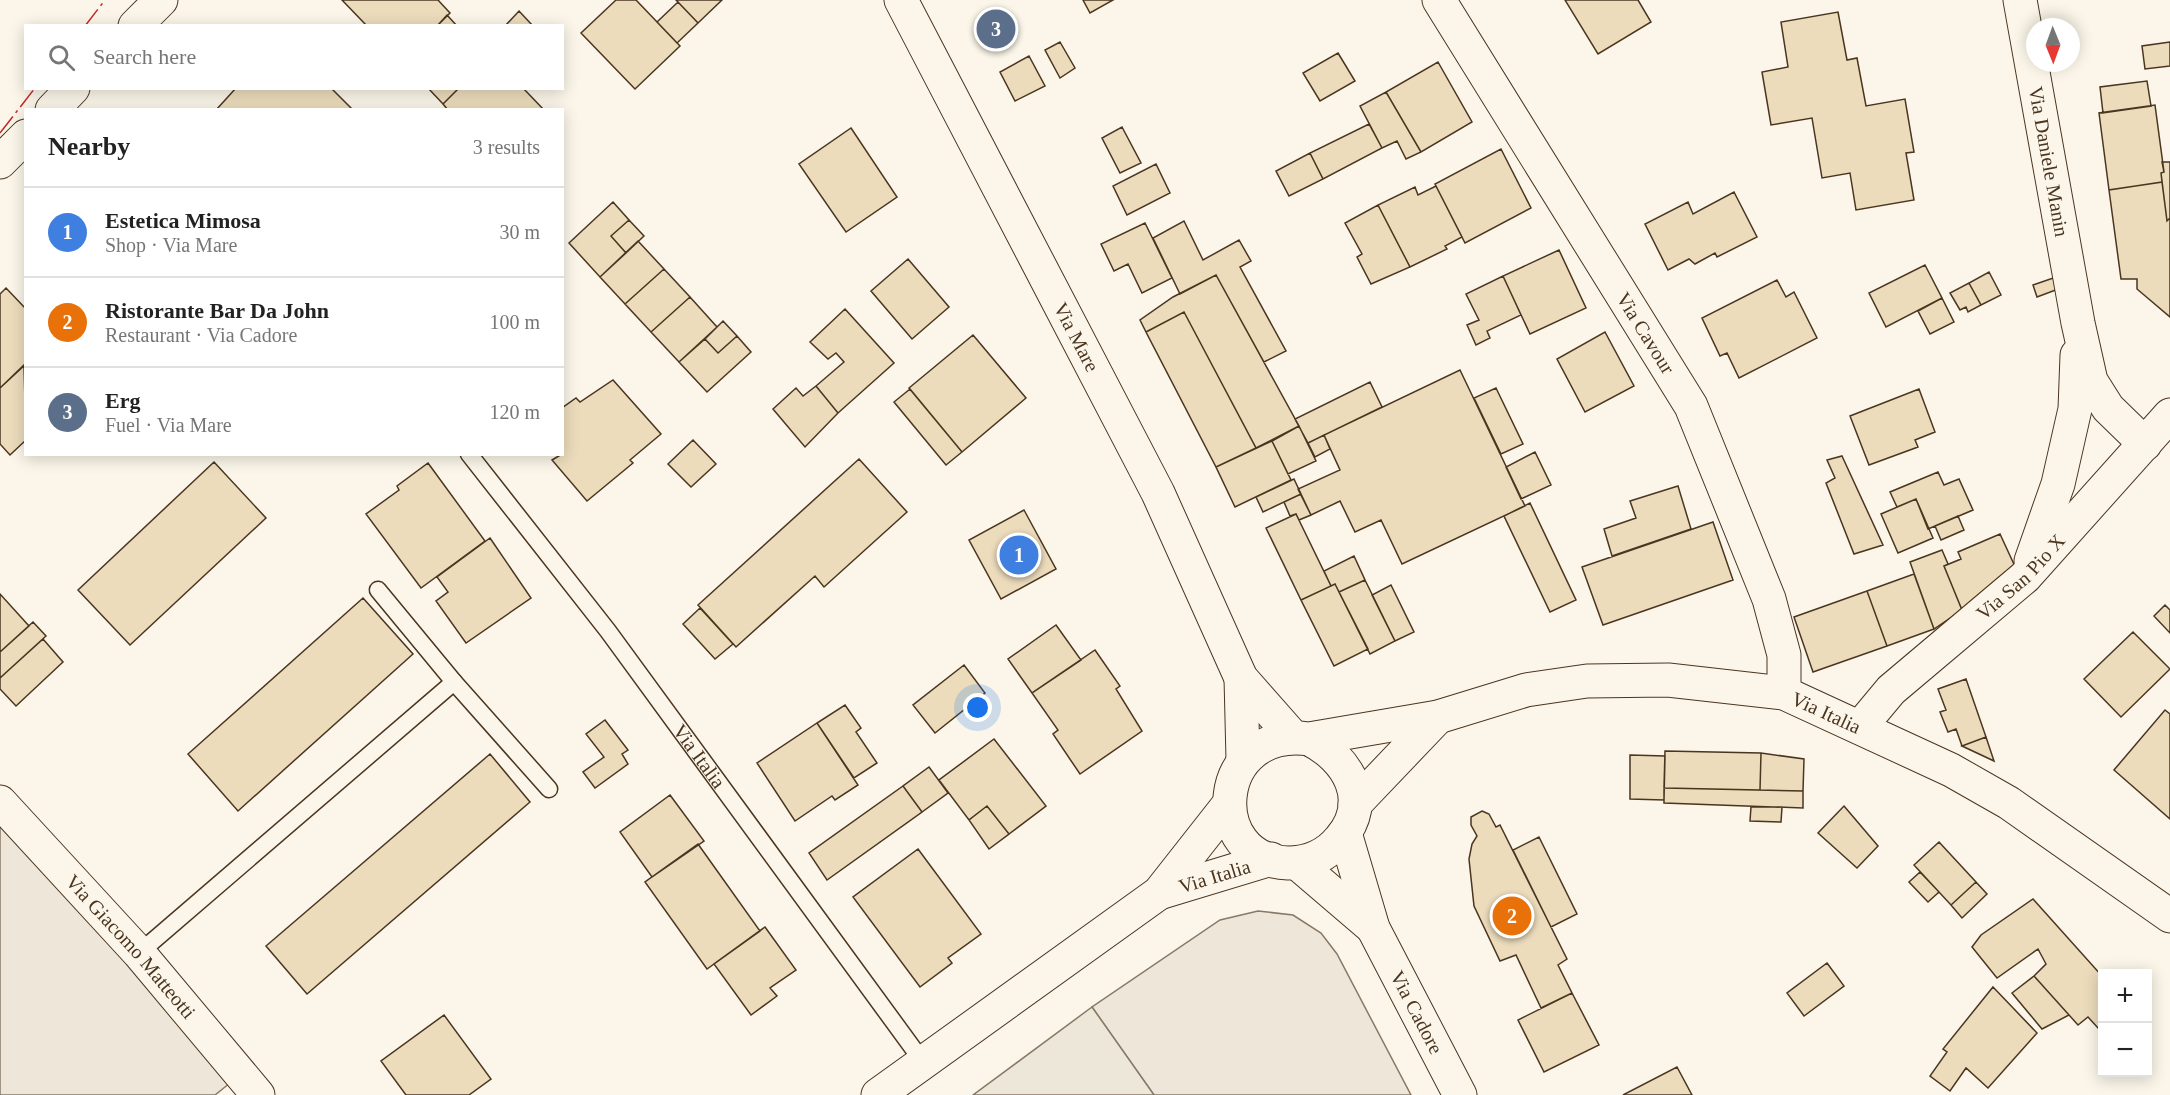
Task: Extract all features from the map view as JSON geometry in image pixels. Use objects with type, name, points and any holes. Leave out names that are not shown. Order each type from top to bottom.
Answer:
[{"type":"street","points":[[137,24],[161,0]]},
{"type":"street","name":"Via Mare","points":[[901,0],[1158,493],[1241,678],[1301,738]]},
{"type":"street","name":"Via Cavour","points":[[1439,0],[1691,406],[1769,599],[1784,655],[1784,693]]},
{"type":"street","name":"Via Daniele Manin","points":[[2020,0],[2078,323],[2091,381],[2108,408],[2145,444]]},
{"type":"street","points":[[54,108],[71,90]]},
{"type":"street","points":[[0,162],[24,138]]},
{"type":"street","name":"Via Daniele Manin","points":[[2025,577],[2058,484],[2074,409],[2078,323]]},
{"type":"street","points":[[2074,409],[2077,452],[2083,467],[2094,476],[2109,482]]},
{"type":"street","name":"Via San Pio X","points":[[1861,726],[1891,690],[2025,577],[2170,415]]},
{"type":"street","name":"Via Mare","points":[[1241,678],[1243,760]]},
{"type":"street","name":"Via Italia","points":[[1301,738],[1438,717],[1526,690],[1587,681],[1668,680],[1784,693],[1861,726],[1952,770],[2009,803],[2170,916]]},
{"type":"street","name":"Via Italia","points":[[1350,818],[1438,717]]},
{"type":"street","points":[[1229,804],[1230,788],[1243,760],[1257,748],[1274,740],[1301,738]]},
{"type":"street","name":"Via Cadore","points":[[1301,738],[1328,748],[1343,763],[1352,782],[1350,818],[1373,928],[1460,1095]]},
{"type":"street","name":"Via Giacomo Matteotti","points":[[0,802],[139,953],[258,1095]]},
{"type":"street","name":"Via Italia","points":[[878,1095],[1159,893],[1229,804]]},
{"type":"street","name":"Via Cadore","points":[[1229,804],[1232,822],[1254,851],[1284,861],[1373,928]]},
{"type":"street","points":[[1284,861],[1316,858],[1333,848],[1350,818]]},
{"type":"street","name":"Via Italia","points":[[1159,893],[1284,861]]},
{"type":"lane","name":"Via Italia","points":[[471,456],[608,631],[923,1062]]},
{"type":"lane","points":[[378,590],[454,682],[549,789]]},
{"type":"lane","points":[[139,953],[454,682]]},
{"type":"shaded area","points":[[0,802],[240,1075],[215,1095],[0,1095]]},
{"type":"shaded area","points":[[1258,911],[1293,915],[1321,933],[1337,954],[1411,1095],[1154,1095],[1092,1007],[1220,920]]},
{"type":"shaded area","points":[[1092,1007],[1154,1095],[973,1095]]},
{"type":"building","points":[[342,0],[438,0],[450,13],[439,24],[365,24]]},
{"type":"building","points":[[616,0],[636,0],[680,46],[635,89],[581,33]]},
{"type":"building","points":[[676,0],[722,0],[698,23]]},
{"type":"building","points":[[1083,0],[1113,0],[1090,13]]},
{"type":"building","points":[[1565,0],[1638,0],[1651,22],[1598,54]]},
{"type":"building","points":[[678,2],[698,23],[677,43],[657,22]]},
{"type":"building","points":[[519,11],[531,24],[507,24]]},
{"type":"building","points":[[1838,12],[1847,60],[1857,58],[1866,106],[1905,99],[1914,152],[1906,153],[1914,200],[1856,210],[1850,173],[1822,178],[1812,118],[1771,125],[1762,72],[1788,67],[1781,22]]},
{"type":"building","points":[[447,15],[455,24],[439,24]]},
{"type":"building","points":[[1060,42],[1075,68],[1060,78],[1045,50]]},
{"type":"building","points":[[2170,42],[2170,66],[2145,69],[2142,46]]},
{"type":"building","points":[[1338,53],[1355,81],[1320,101],[1303,73]]},
{"type":"building","points":[[1029,56],[1045,86],[1015,101],[1000,72]]},
{"type":"building","points":[[1438,62],[1472,122],[1421,152],[1386,92]]},
{"type":"building","points":[[2147,81],[2151,106],[2103,113],[2100,87]]},
{"type":"building","points":[[234,90],[333,90],[351,108],[218,108]]},
{"type":"building","points":[[430,90],[457,90],[443,104]]},
{"type":"building","points":[[457,90],[525,90],[542,108],[446,108],[443,104]]},
{"type":"building","points":[[1386,92],[1421,152],[1406,159],[1397,141],[1382,148],[1360,106]]},
{"type":"building","points":[[2155,105],[2164,172],[2161,173],[2162,182],[2109,190],[2099,113]]},
{"type":"building","points":[[1369,124],[1382,148],[1323,179],[1310,153]]},
{"type":"building","points":[[1122,127],[1141,163],[1120,173],[1102,138]]},
{"type":"building","points":[[851,128],[897,197],[846,232],[799,164]]},
{"type":"building","points":[[1501,149],[1531,208],[1465,243],[1435,184]]},
{"type":"building","points":[[1310,153],[1323,179],[1289,196],[1276,171]]},
{"type":"building","points":[[2162,162],[2170,162],[2170,218],[2167,221],[2161,173],[2164,172]]},
{"type":"building","points":[[1156,164],[1170,193],[1127,215],[1113,186]]},
{"type":"building","points":[[2162,182],[2167,221],[2170,218],[2170,317],[2137,289],[2137,279],[2121,279],[2109,190]]},
{"type":"building","points":[[1436,186],[1462,237],[1445,246],[1447,249],[1410,267],[1378,205],[1415,187],[1418,195]]},
{"type":"building","points":[[1734,192],[1757,237],[1717,257],[1715,253],[1695,264],[1689,259],[1668,270],[1645,224],[1688,202],[1693,214]]},
{"type":"building","points":[[613,202],[629,220],[611,236],[626,253],[600,277],[569,243]]},
{"type":"building","points":[[1378,205],[1410,267],[1371,284],[1357,257],[1362,254],[1345,223]]},
{"type":"building","points":[[629,220],[644,236],[626,253],[611,236]]},
{"type":"building","points":[[1184,221],[1203,260],[1239,240],[1251,261],[1240,267],[1286,351],[1264,362],[1216,275],[1180,294],[1153,238]]},
{"type":"building","points":[[1145,223],[1172,278],[1142,293],[1128,264],[1114,271],[1101,244]]},
{"type":"building","points":[[638,241],[664,269],[625,304],[600,277]]},
{"type":"building","points":[[1559,250],[1586,308],[1530,334],[1503,276]]},
{"type":"building","points":[[908,259],[949,307],[912,339],[871,291]]},
{"type":"building","points":[[1925,265],[1942,298],[1886,327],[1869,293]]},
{"type":"building","points":[[664,269],[690,297],[651,332],[625,304]]},
{"type":"building","points":[[1989,272],[2001,295],[1981,305],[1969,283]]},
{"type":"building","points":[[1216,275],[1299,426],[1256,448],[1184,312],[1146,332],[1140,320],[1173,297]]},
{"type":"building","points":[[1503,276],[1521,315],[1487,331],[1490,338],[1476,345],[1467,325],[1479,320],[1466,294]]},
{"type":"building","points":[[2059,276],[2061,288],[2037,297],[2033,285]]},
{"type":"building","points":[[1777,280],[1786,297],[1794,292],[1817,338],[1739,378],[1727,353],[1720,356],[1702,318]]},
{"type":"building","points":[[1969,283],[1981,305],[1968,312],[1966,307],[1960,310],[1950,293]]},
{"type":"building","points":[[6,288],[24,307],[24,366],[0,388],[0,294]]},
{"type":"building","points":[[690,297],[717,327],[679,362],[651,332]]},
{"type":"building","points":[[1942,298],[1954,322],[1930,334],[1918,311]]},
{"type":"building","points":[[845,309],[894,363],[838,413],[816,386],[844,362],[836,353],[828,359],[810,342]]},
{"type":"building","points":[[1184,312],[1256,448],[1216,467],[1146,332]]},
{"type":"building","points":[[723,321],[737,336],[718,353],[705,339]]},
{"type":"building","points":[[1605,332],[1634,386],[1585,412],[1557,359]]},
{"type":"building","points":[[973,335],[1026,398],[962,452],[909,388]]},
{"type":"building","points":[[737,336],[751,352],[707,392],[679,362],[705,339],[718,353]]},
{"type":"building","points":[[24,365],[24,442],[10,455],[0,444],[0,388]]},
{"type":"building","points":[[1460,370],[1525,506],[1402,564],[1381,520],[1355,532],[1340,501],[1311,515],[1298,489],[1340,470],[1324,435]]},
{"type":"building","points":[[613,380],[661,434],[630,460],[633,463],[587,501],[552,460],[564,456],[564,407],[576,398],[580,402]]},
{"type":"building","points":[[1370,382],[1382,407],[1308,443],[1295,419]]},
{"type":"building","points":[[816,386],[838,413],[805,447],[773,409],[796,388],[803,396]]},
{"type":"building","points":[[1496,388],[1523,444],[1501,454],[1474,398]]},
{"type":"building","points":[[910,389],[962,452],[946,465],[894,402]]},
{"type":"building","points":[[1919,389],[1935,432],[1915,440],[1918,447],[1869,465],[1850,416]]},
{"type":"building","points":[[1299,426],[1316,461],[1288,474],[1272,441]]},
{"type":"building","points":[[1324,435],[1330,449],[1315,457],[1308,443]]},
{"type":"building","points":[[693,440],[716,464],[691,487],[668,464]]},
{"type":"building","points":[[1272,441],[1291,480],[1235,507],[1216,467]]},
{"type":"building","points":[[1535,452],[1551,485],[1521,499],[1506,467]]},
{"type":"building","points":[[1842,456],[1883,545],[1854,554],[1826,483],[1835,478],[1827,460]]},
{"type":"building","points":[[859,459],[907,512],[824,587],[815,576],[736,647],[698,605]]},
{"type":"building","points":[[214,462],[266,518],[130,645],[78,590]]},
{"type":"building","points":[[428,463],[485,541],[421,588],[366,514],[399,490],[397,486]]},
{"type":"building","points":[[1938,472],[1944,485],[1959,479],[1973,510],[1928,529],[1916,499],[1897,507],[1890,492]]},
{"type":"building","points":[[1294,479],[1301,494],[1263,512],[1256,497]]},
{"type":"building","points":[[1678,486],[1691,529],[1612,556],[1604,529],[1636,518],[1630,501]]},
{"type":"building","points":[[1301,494],[1311,515],[1299,520],[1296,514],[1290,516],[1284,502]]},
{"type":"building","points":[[1916,499],[1933,538],[1898,553],[1881,514]]},
{"type":"building","points":[[1530,503],[1576,600],[1550,612],[1504,516]]},
{"type":"building","points":[[1024,510],[1056,569],[1001,599],[969,540]]},
{"type":"building","points":[[1296,514],[1331,586],[1301,600],[1266,528]]},
{"type":"building","points":[[1958,516],[1964,530],[1941,540],[1935,526]]},
{"type":"building","points":[[1713,522],[1733,580],[1603,625],[1582,567]]},
{"type":"building","points":[[2000,534],[2018,573],[1962,610],[1944,566],[1961,559],[1958,552]]},
{"type":"building","points":[[490,538],[531,598],[466,643],[436,601],[448,592],[437,577]]},
{"type":"building","points":[[1942,550],[1948,564],[1944,566],[1962,610],[1934,629],[1910,562]]},
{"type":"building","points":[[1354,556],[1365,580],[1339,592],[1335,584],[1331,586],[1324,571]]},
{"type":"building","points":[[1914,574],[1934,629],[1887,646],[1867,591]]},
{"type":"building","points":[[1365,580],[1395,641],[1370,654],[1339,592]]},
{"type":"building","points":[[1335,584],[1368,649],[1334,666],[1301,600]]},
{"type":"building","points":[[1391,585],[1414,632],[1395,641],[1372,595]]},
{"type":"building","points":[[1867,591],[1887,646],[1813,672],[1794,617]]},
{"type":"building","points":[[0,594],[29,626],[0,652]]},
{"type":"building","points":[[363,598],[413,654],[238,811],[188,754]]},
{"type":"building","points":[[2165,605],[2170,610],[2170,633],[2154,616]]},
{"type":"building","points":[[700,608],[733,644],[715,659],[683,624]]},
{"type":"building","points":[[33,622],[46,636],[0,678],[0,652]]},
{"type":"building","points":[[1056,625],[1081,660],[1032,693],[1008,659]]},
{"type":"building","points":[[2133,632],[2170,669],[2121,717],[2084,679]]},
{"type":"building","points":[[43,639],[63,662],[16,706],[0,689],[0,678]]},
{"type":"building","points":[[1095,650],[1120,686],[1116,689],[1142,731],[1080,774],[1053,734],[1058,730],[1032,693]]},
{"type":"building","points":[[964,665],[985,693],[935,733],[913,705]]},
{"type":"building","points":[[1966,679],[1986,737],[1962,746],[1956,729],[1948,732],[1940,712],[1946,710],[1938,689]]},
{"type":"building","points":[[845,705],[861,728],[856,732],[877,763],[854,778],[817,723]]},
{"type":"building","points":[[2165,710],[2170,714],[2170,819],[2114,770]]},
{"type":"building","points":[[605,720],[628,750],[622,754],[628,764],[595,788],[583,772],[604,757],[586,734]]},
{"type":"building","points":[[817,723],[858,785],[835,800],[832,796],[795,821],[757,763]]},
{"type":"building","points":[[1986,737],[1994,761],[1962,746]]},
{"type":"building","points":[[994,739],[1046,806],[1009,834],[987,806],[969,820],[939,780]]},
{"type":"building","points":[[1665,751],[1761,753],[1760,790],[1664,788]]},
{"type":"building","points":[[1761,753],[1804,759],[1803,791],[1760,790]]},
{"type":"building","points":[[490,754],[530,802],[307,994],[266,946]]},
{"type":"building","points":[[1630,755],[1665,756],[1664,800],[1630,799]]},
{"type":"building","points":[[929,767],[948,793],[922,812],[903,786]]},
{"type":"building","points":[[903,786],[922,812],[827,880],[809,853]]},
{"type":"building","points":[[1664,788],[1803,791],[1803,808],[1664,803]]},
{"type":"building","points":[[670,795],[704,841],[652,877],[620,832]]},
{"type":"building","points":[[987,806],[1009,834],[989,849],[969,820]]},
{"type":"building","points":[[1844,806],[1878,846],[1857,868],[1818,833]]},
{"type":"building","points":[[1751,807],[1782,807],[1781,822],[1750,821]]},
{"type":"building","points":[[1482,811],[1489,814],[1496,827],[1500,825],[1567,959],[1558,965],[1572,993],[1541,1008],[1516,955],[1500,961],[1474,906],[1469,859],[1472,844],[1477,836],[1471,825],[1471,817]]},
{"type":"building","points":[[1539,837],[1577,914],[1551,927],[1513,850]]},
{"type":"building","points":[[1939,842],[1976,882],[1951,905],[1914,865]]},
{"type":"building","points":[[698,844],[760,931],[707,969],[645,882]]},
{"type":"building","points":[[918,849],[981,934],[948,958],[952,963],[920,987],[853,897]]},
{"type":"building","points":[[1920,872],[1939,892],[1928,902],[1909,882]]},
{"type":"building","points":[[1976,882],[1987,894],[1962,918],[1951,905]]},
{"type":"building","points":[[2033,899],[2098,972],[2098,1028],[2088,1017],[2078,1025],[2034,976],[2046,964],[2038,949],[1997,978],[1972,947],[1981,935]]},
{"type":"building","points":[[765,927],[796,970],[770,988],[777,996],[751,1015],[714,964]]},
{"type":"building","points":[[1827,963],[1844,986],[1804,1016],[1787,993]]},
{"type":"building","points":[[2034,976],[2069,1015],[2042,1029],[2012,993]]},
{"type":"building","points":[[1993,987],[2037,1033],[1988,1088],[1966,1068],[1950,1091],[1930,1076],[1947,1052],[1943,1049]]},
{"type":"building","points":[[1572,993],[1599,1045],[1544,1072],[1518,1020]]},
{"type":"building","points":[[444,1015],[491,1079],[469,1095],[406,1095],[381,1061]]},
{"type":"building","points":[[1677,1067],[1692,1095],[1623,1095]]},
{"type":"power","points":[[87,24],[105,0]]},
{"type":"power","points":[[0,133],[33,90]]},
{"type":"place","name":"Erg","points":[[996,29]]},
{"type":"place","name":"Estetica Mimosa","points":[[1019,555]]},
{"type":"place","name":"Ristorante Bar Da John","points":[[1512,916]]}]
